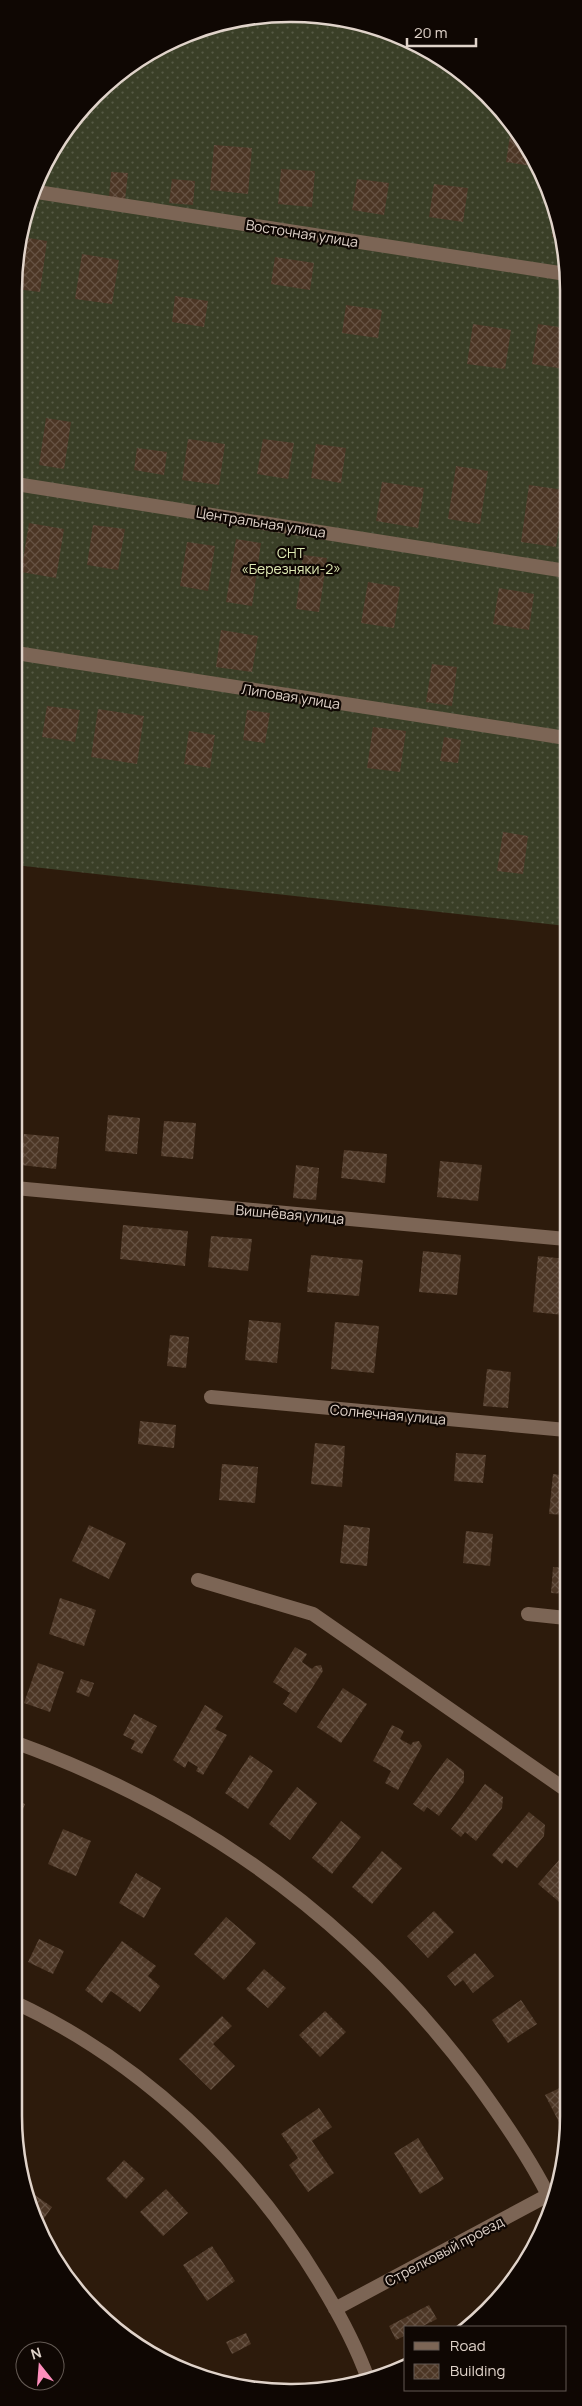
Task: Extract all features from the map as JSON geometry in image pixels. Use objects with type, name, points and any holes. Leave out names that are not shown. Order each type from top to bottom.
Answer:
[{"type":"street","name":"Восточная улица","points":[[41,193],[559,273]]},
{"type":"street","name":"Центральная улица","points":[[22,485],[560,570]]},
{"type":"street","name":"Липовая улица","points":[[22,654],[560,737]]},
{"type":"street","name":"Вишнёвая улица","points":[[22,1189],[560,1238]]},
{"type":"street","name":"Солнечная улица","points":[[211,1397],[560,1429]]},
{"type":"street","points":[[198,1580],[312,1614],[560,1786]]},
{"type":"street","points":[[528,1614],[560,1617]]},
{"type":"street","points":[[22,1745],[66,1761],[151,1801],[233,1849],[309,1905],[379,1968],[442,2038],[499,2114],[548,2192]]},
{"type":"street","points":[[22,2006],[99,2049],[156,2092],[209,2139],[256,2191],[299,2248],[336,2309],[365,2373]]},
{"type":"street","name":"Стрелковый проезд","points":[[336,2309],[546,2198]]},
{"type":"green space","name":"СНТ «Березняки-2»","points":[[291,22],[343,28],[394,43],[425,58],[440,68],[481,101],[504,128],[524,157],[539,188],[554,239],[560,291],[560,925],[22,866],[22,291],[28,239],[37,205],[50,172],[68,142],[89,114],[128,78],[157,58],[188,43],[239,28]]},
{"type":"building","points":[[510,136],[529,166],[506,162]]},
{"type":"building","points":[[214,145],[252,148],[248,194],[210,190]]},
{"type":"building","points":[[281,169],[315,171],[312,207],[278,204]]},
{"type":"building","points":[[111,172],[128,173],[125,200],[109,198]]},
{"type":"building","points":[[172,179],[195,181],[193,205],[169,203]]},
{"type":"building","points":[[357,179],[389,183],[384,215],[352,210]]},
{"type":"building","points":[[434,184],[468,188],[463,222],[429,217]]},
{"type":"building","points":[[28,238],[47,241],[40,292],[22,290]]},
{"type":"building","points":[[82,254],[119,260],[112,304],[75,299]]},
{"type":"building","points":[[275,257],[314,263],[310,290],[271,284]]},
{"type":"building","points":[[175,296],[208,301],[204,327],[172,322]]},
{"type":"building","points":[[346,305],[382,310],[378,338],[342,333]]},
{"type":"building","points":[[473,324],[511,330],[505,369],[467,364]]},
{"type":"building","points":[[538,324],[560,327],[560,368],[532,364]]},
{"type":"building","points":[[46,418],[71,422],[64,469],[39,465]]},
{"type":"building","points":[[188,439],[225,444],[219,485],[182,480]]},
{"type":"building","points":[[263,439],[294,443],[288,479],[257,474]]},
{"type":"building","points":[[316,444],[346,448],[341,483],[311,478]]},
{"type":"building","points":[[137,448],[167,452],[164,475],[134,470]]},
{"type":"building","points":[[456,466],[488,471],[480,524],[448,519]]},
{"type":"building","points":[[382,482],[424,488],[418,528],[376,521]]},
{"type":"building","points":[[529,485],[560,489],[560,518],[556,547],[521,542]]},
{"type":"building","points":[[29,523],[64,529],[56,578],[22,572]]},
{"type":"building","points":[[93,525],[125,529],[118,570],[87,565]]},
{"type":"building","points":[[236,539],[261,543],[252,606],[226,602]]},
{"type":"building","points":[[187,542],[215,546],[208,591],[180,586]]},
{"type":"building","points":[[303,555],[327,558],[319,612],[296,609]]},
{"type":"building","points":[[368,582],[400,587],[394,628],[361,623]]},
{"type":"building","points":[[499,588],[534,594],[529,630],[493,624]]},
{"type":"building","points":[[221,630],[258,636],[252,672],[216,667]]},
{"type":"building","points":[[432,664],[457,667],[452,706],[426,702]]},
{"type":"building","points":[[47,706],[80,710],[75,742],[42,737]]},
{"type":"building","points":[[98,709],[144,716],[137,764],[91,757]]},
{"type":"building","points":[[247,710],[270,713],[265,743],[243,740]]},
{"type":"building","points":[[373,727],[406,731],[400,772],[367,768]]},
{"type":"building","points":[[189,731],[215,735],[210,768],[184,764]]},
{"type":"building","points":[[444,737],[461,740],[458,763],[440,761]]},
{"type":"building","points":[[503,832],[528,836],[523,874],[497,871]]},
{"type":"building","points":[[108,1115],[140,1118],[137,1154],[105,1151]]},
{"type":"building","points":[[164,1121],[196,1123],[193,1159],[161,1156]]},
{"type":"building","points":[[24,1134],[59,1137],[56,1169],[22,1165]]},
{"type":"building","points":[[344,1150],[387,1154],[385,1183],[341,1178]]},
{"type":"building","points":[[440,1161],[482,1165],[478,1201],[437,1197]]},
{"type":"building","points":[[296,1165],[319,1168],[316,1200],[293,1198]]},
{"type":"building","points":[[123,1225],[188,1231],[185,1266],[120,1259]]},
{"type":"building","points":[[211,1236],[252,1239],[248,1271],[208,1267]]},
{"type":"building","points":[[423,1251],[461,1255],[457,1295],[419,1292]]},
{"type":"building","points":[[311,1255],[363,1260],[359,1296],[307,1292]]},
{"type":"building","points":[[538,1256],[560,1258],[560,1315],[533,1312]]},
{"type":"building","points":[[249,1320],[281,1323],[277,1363],[245,1360]]},
{"type":"building","points":[[335,1322],[379,1326],[374,1373],[331,1369]]},
{"type":"building","points":[[170,1335],[189,1337],[186,1368],[167,1366]]},
{"type":"building","points":[[487,1369],[511,1372],[508,1408],[483,1406]]},
{"type":"building","points":[[140,1421],[176,1425],[174,1448],[138,1444]]},
{"type":"building","points":[[315,1443],[345,1446],[342,1487],[311,1484]]},
{"type":"building","points":[[456,1453],[486,1455],[483,1483],[454,1481]]},
{"type":"building","points":[[222,1464],[258,1467],[255,1503],[219,1500]]},
{"type":"building","points":[[553,1474],[560,1475],[560,1515],[549,1514]]},
{"type":"building","points":[[89,1525],[126,1543],[109,1579],[72,1561]]},
{"type":"building","points":[[344,1525],[370,1528],[367,1566],[340,1563]]},
{"type":"building","points":[[466,1531],[493,1534],[490,1566],[463,1563]]},
{"type":"building","points":[[553,1567],[560,1568],[560,1594],[551,1593]]},
{"type":"building","points":[[60,1598],[96,1610],[84,1646],[49,1634]]},
{"type":"building","points":[[295,1647],[307,1654],[302,1662],[312,1669],[315,1666],[321,1665],[323,1671],[296,1713],[283,1704],[290,1693],[273,1682]]},
{"type":"building","points":[[38,1663],[64,1672],[50,1712],[24,1703]]},
{"type":"building","points":[[81,1679],[94,1683],[89,1697],[76,1692]]},
{"type":"building","points":[[343,1688],[367,1704],[341,1743],[317,1727]]},
{"type":"building","points":[[205,1705],[223,1716],[215,1729],[227,1735],[203,1775],[196,1771],[198,1767],[188,1761],[185,1768],[173,1760]]},
{"type":"building","points":[[134,1714],[157,1726],[142,1754],[131,1749],[135,1741],[123,1735]]},
{"type":"building","points":[[392,1725],[404,1731],[400,1739],[411,1745],[413,1742],[419,1741],[422,1746],[398,1790],[385,1783],[391,1771],[373,1761]]},
{"type":"building","points":[[250,1755],[273,1771],[248,1809],[225,1793]]},
{"type":"building","points":[[447,1758],[464,1771],[464,1782],[439,1816],[427,1807],[424,1812],[413,1804]]},
{"type":"building","points":[[485,1784],[503,1797],[502,1808],[476,1841],[465,1832],[461,1837],[451,1829]]},
{"type":"building","points":[[297,1787],[317,1803],[290,1840],[269,1824]]},
{"type":"building","points":[[529,1812],[545,1825],[544,1836],[517,1868],[506,1859],[502,1864],[492,1855]]},
{"type":"building","points":[[341,1821],[361,1837],[332,1874],[312,1858]]},
{"type":"building","points":[[63,1829],[91,1841],[76,1876],[48,1864]]},
{"type":"building","points":[[382,1851],[402,1868],[372,1904],[352,1887]]},
{"type":"building","points":[[560,1859],[560,1903],[538,1884]]},
{"type":"building","points":[[136,1873],[161,1888],[144,1918],[119,1903]]},
{"type":"building","points":[[434,1911],[454,1932],[428,1958],[407,1936]]},
{"type":"building","points":[[226,1917],[256,1943],[224,1980],[194,1954]]},
{"type":"building","points":[[39,1939],[64,1951],[53,1974],[28,1962]]},
{"type":"building","points":[[122,1941],[156,1966],[148,1976],[160,1986],[140,2012],[111,1991],[102,2003],[85,1990]]},
{"type":"building","points":[[475,1953],[494,1976],[473,1993],[463,1980],[455,1986],[447,1976]]},
{"type":"building","points":[[264,1969],[286,1988],[268,2008],[246,1989]]},
{"type":"building","points":[[521,2000],[537,2024],[508,2043],[492,2020]]},
{"type":"building","points":[[325,2011],[346,2032],[320,2057],[299,2035]]},
{"type":"building","points":[[222,2016],[232,2026],[213,2044],[235,2066],[211,2090],[179,2059]]},
{"type":"building","points":[[560,2088],[560,2123],[545,2095]]},
{"type":"building","points":[[319,2108],[332,2127],[312,2141],[334,2173],[308,2192],[289,2165],[298,2158],[281,2134]]},
{"type":"building","points":[[418,2138],[444,2179],[420,2194],[394,2153]]},
{"type":"building","points":[[124,2160],[145,2179],[126,2199],[106,2179]]},
{"type":"building","points":[[166,2189],[188,2213],[163,2236],[140,2212]]},
{"type":"building","points":[[35,2195],[52,2207],[44,2219]]},
{"type":"building","points":[[212,2246],[235,2281],[207,2301],[183,2265]]},
{"type":"building","points":[[429,2305],[437,2319],[423,2326],[404,2326],[404,2336],[396,2340],[389,2326]]},
{"type":"building","points":[[246,2333],[251,2344],[232,2354],[226,2342]]}]
